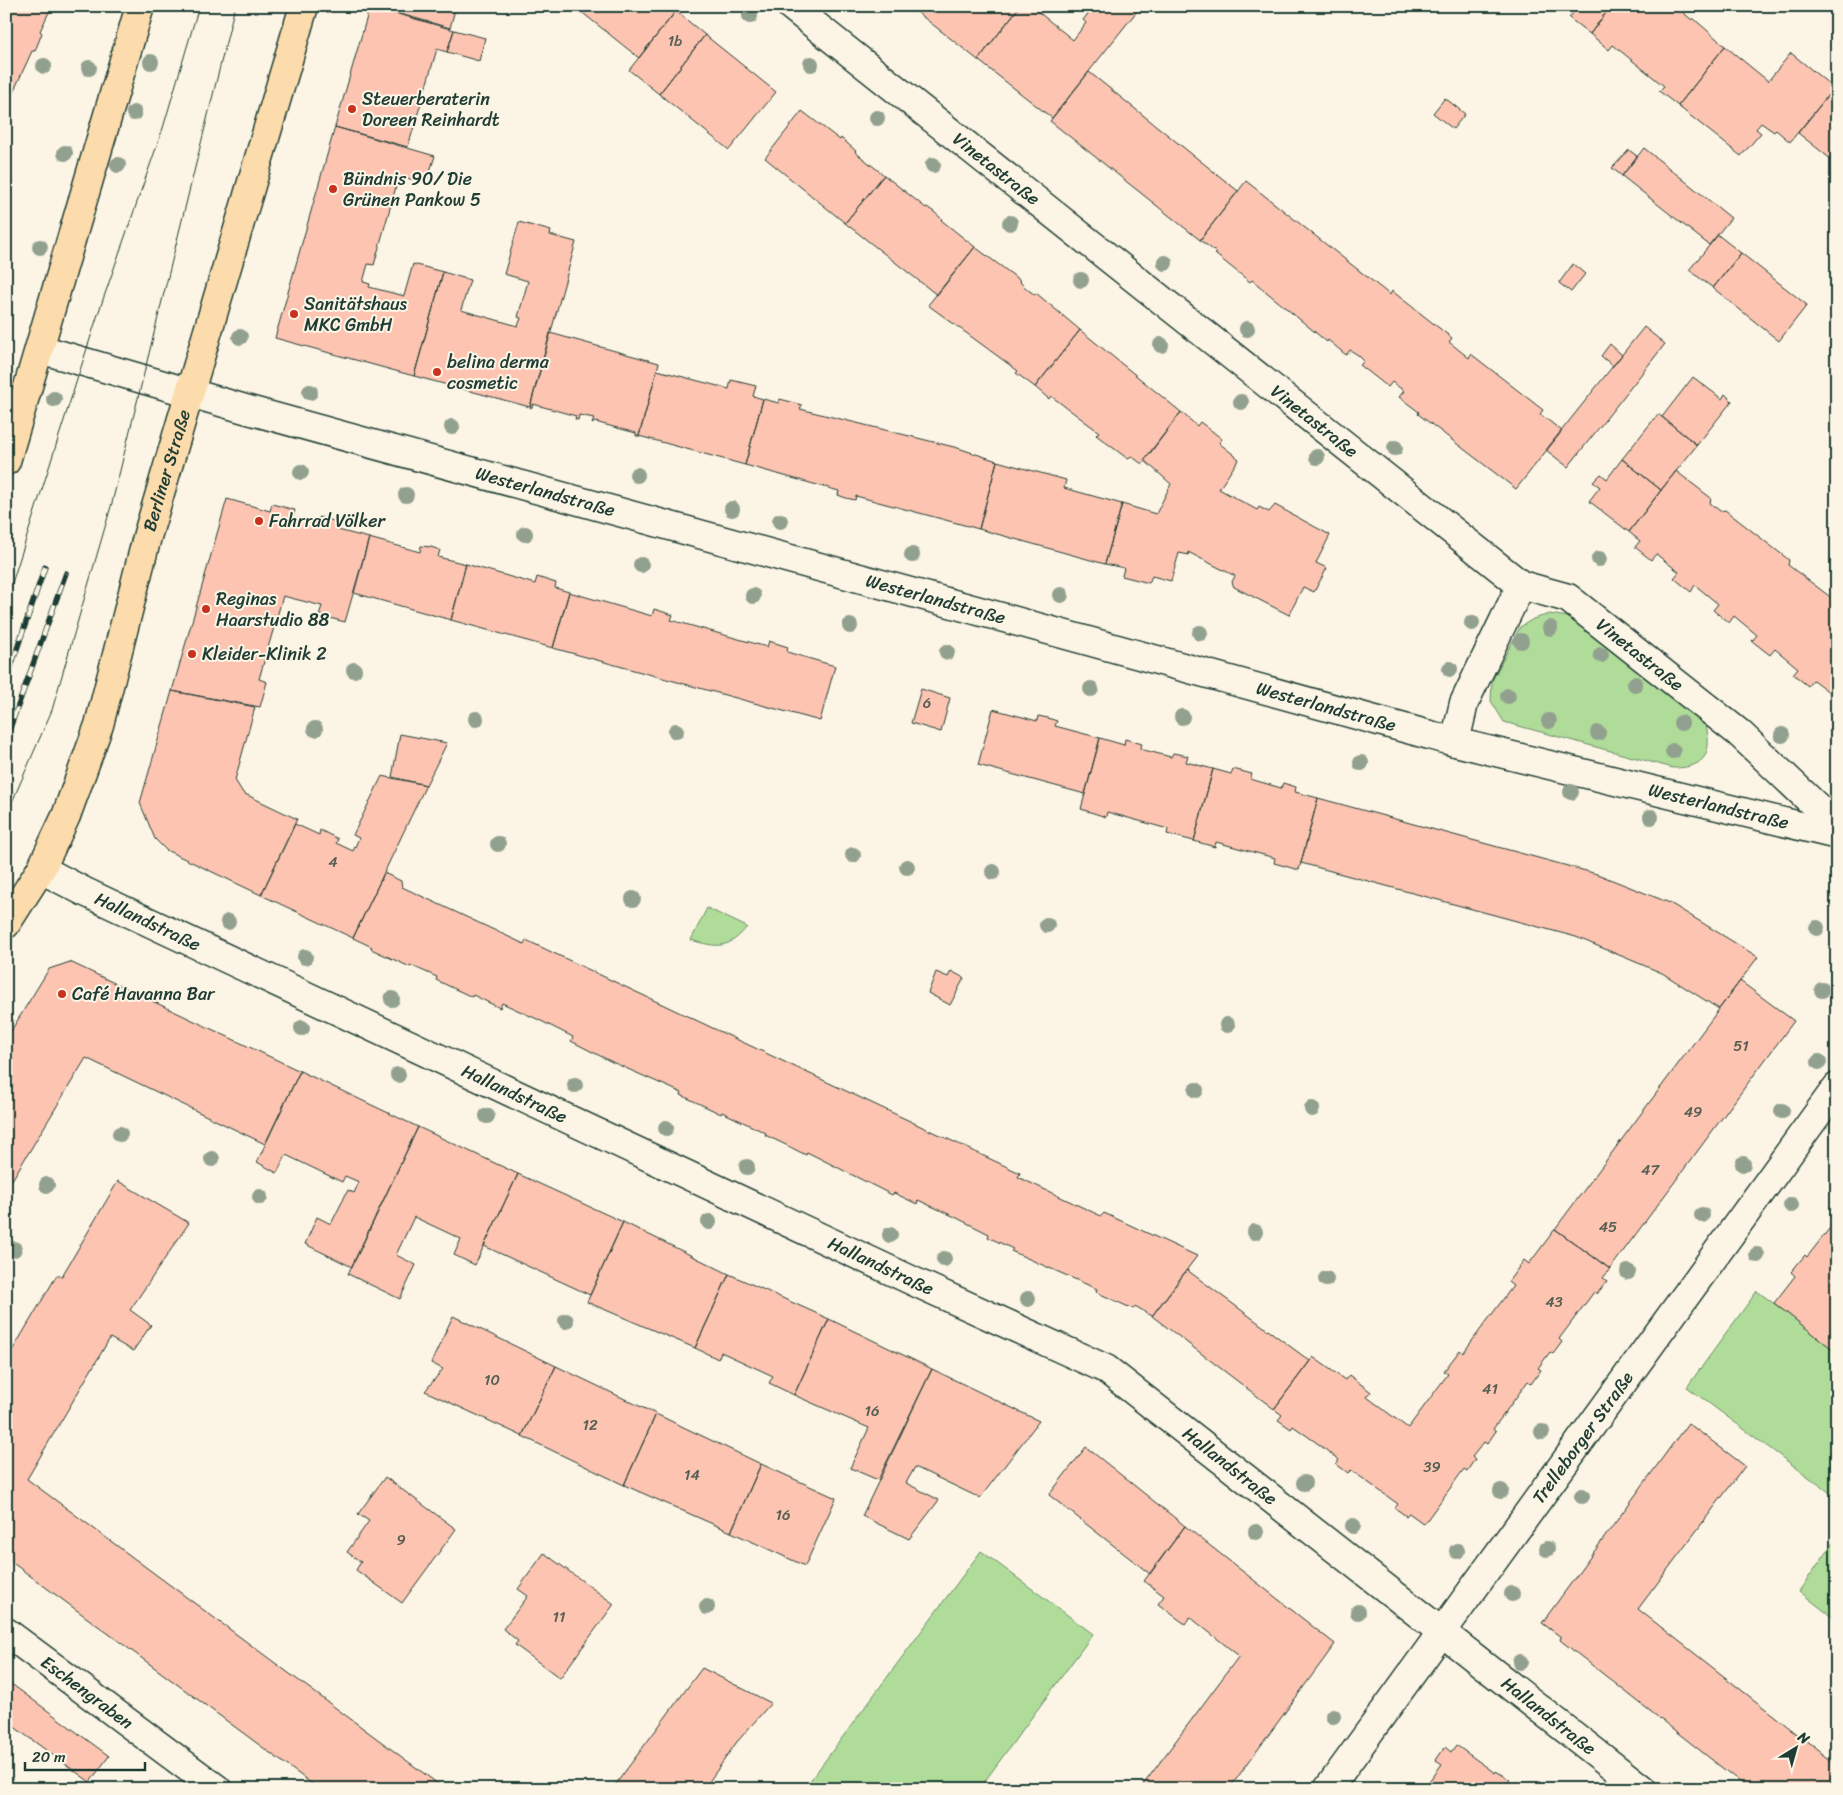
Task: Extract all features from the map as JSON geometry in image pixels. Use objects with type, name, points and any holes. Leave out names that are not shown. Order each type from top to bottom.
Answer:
[{"type":"main road","points":[[6,461],[11,425],[40,349],[140,6]]},
{"type":"main road","name":"Berliner Straße","points":[[6,924],[41,869],[66,816],[99,725],[147,537],[304,6]]},
{"type":"street","name":"Vinetastraße","points":[[792,6],[1521,585],[1568,598],[1739,733],[1837,826]]},
{"type":"street","name":"Westerlandstraße","points":[[40,349],[190,394],[1455,742],[1837,835]]},
{"type":"street","points":[[1455,742],[1464,704],[1521,585]]},
{"type":"street","name":"Hallandstraße","points":[[41,869],[85,892],[915,1282],[1106,1369],[1642,1789]]},
{"type":"street","name":"Trelleborger Straße","points":[[1328,1789],[1443,1633],[1837,1087]]},
{"type":"street","name":"Eschengraben","points":[[6,1632],[216,1789]]},
{"type":"green space","points":[[1550,614],[1568,617],[1583,625],[1705,721],[1708,741],[1705,756],[1693,765],[1673,768],[1504,722],[1491,701],[1492,681],[1520,627],[1533,619]]},
{"type":"green space","points":[[707,908],[747,927],[741,934],[722,945],[691,940]]},
{"type":"green space","points":[[1757,1291],[1837,1350],[1837,1498],[1687,1387]]},
{"type":"green space","points":[[1837,1537],[1837,1621],[1799,1591]]},
{"type":"green space","points":[[981,1551],[1093,1634],[979,1789],[804,1789]]},
{"type":"building","points":[[6,6],[52,6],[40,31],[42,33],[35,51],[32,51],[6,108]]},
{"type":"building","points":[[370,6],[454,30],[447,52],[437,49],[408,147],[335,127]]},
{"type":"building","points":[[372,6],[456,6],[450,28]]},
{"type":"building","points":[[574,6],[669,6],[676,11],[639,58]]},
{"type":"building","points":[[909,6],[1020,6],[978,60]]},
{"type":"building","points":[[1020,6],[1031,6],[1073,40],[1086,23],[1083,20],[1094,6],[1141,6],[1052,118],[978,60]]},
{"type":"building","points":[[1565,6],[1611,6],[1590,34],[1569,18],[1573,13]]},
{"type":"building","points":[[1611,6],[1675,6],[1692,20],[1693,18],[1725,46],[1678,106],[1659,91],[1664,86],[1613,45],[1609,50],[1590,34]]},
{"type":"building","points":[[676,11],[705,35],[659,94],[629,70]]},
{"type":"building","points":[[454,30],[485,38],[479,61],[447,52]]},
{"type":"building","points":[[705,35],[776,92],[729,150],[659,94]]},
{"type":"building","points":[[1725,46],[1768,81],[1791,53],[1834,88],[1790,142],[1776,130],[1774,132],[1761,123],[1756,129],[1761,133],[1741,156],[1678,106]]},
{"type":"building","points":[[1089,72],[1238,191],[1200,240],[1050,121]]},
{"type":"building","points":[[1834,88],[1837,91],[1837,164],[1798,133]]},
{"type":"building","points":[[1445,98],[1465,114],[1453,129],[1433,113]]},
{"type":"building","points":[[802,111],[840,140],[841,138],[884,175],[845,223],[765,158]]},
{"type":"building","points":[[335,127],[435,156],[426,183],[399,176],[374,265],[368,264],[363,282],[370,284],[369,287],[404,296],[413,264],[443,272],[414,376],[275,338]]},
{"type":"building","points":[[1644,148],[1731,218],[1709,245],[1622,176]]},
{"type":"building","points":[[1629,150],[1637,156],[1622,176],[1612,168]]},
{"type":"building","points":[[884,175],[926,208],[934,212],[941,220],[975,247],[937,295],[845,223]]},
{"type":"building","points":[[1246,181],[1390,295],[1392,291],[1452,338],[1449,342],[1469,358],[1471,354],[1543,410],[1540,414],[1562,431],[1516,489],[1418,414],[1419,412],[1399,397],[1404,391],[1392,382],[1388,387],[1360,365],[1364,361],[1358,355],[1350,350],[1346,355],[1328,340],[1327,342],[1252,280],[1250,282],[1215,254],[1217,253],[1200,240]]},
{"type":"building","points":[[519,222],[551,231],[550,235],[576,242],[530,407],[414,376],[443,272],[470,280],[461,310],[518,326],[521,318],[518,317],[528,281],[504,274]]},
{"type":"building","points":[[1718,235],[1741,253],[1713,288],[1689,270]]},
{"type":"building","points":[[975,247],[1021,281],[1027,289],[1035,295],[1036,293],[1080,330],[1035,387],[1016,373],[1018,371],[928,305]]},
{"type":"building","points":[[1741,253],[1807,305],[1779,341],[1713,288]]},
{"type":"building","points":[[1573,264],[1585,274],[1571,292],[1559,283]]},
{"type":"building","points":[[1644,327],[1665,344],[1568,467],[1546,450]]},
{"type":"building","points":[[1080,330],[1181,412],[1142,464],[1131,456],[1128,459],[1096,435],[1099,432],[1051,396],[1049,399],[1035,387]]},
{"type":"building","points":[[550,333],[659,363],[639,436],[636,436],[636,433],[595,422],[592,424],[594,418],[579,415],[578,420],[575,419],[576,416],[533,404],[532,408],[530,407]]},
{"type":"building","points":[[1610,344],[1622,355],[1613,366],[1601,356]]},
{"type":"building","points":[[657,370],[729,389],[731,380],[756,386],[753,396],[763,399],[745,465],[639,436]]},
{"type":"building","points":[[1693,377],[1722,399],[1725,394],[1732,401],[1697,445],[1662,417]]},
{"type":"building","points":[[763,399],[779,403],[780,399],[802,405],[800,409],[958,448],[997,461],[979,529],[856,496],[855,500],[846,498],[838,495],[839,491],[745,465]]},
{"type":"building","points":[[1181,412],[1197,426],[1200,422],[1222,439],[1219,443],[1239,459],[1219,489],[1257,510],[1259,507],[1269,512],[1275,505],[1330,535],[1316,563],[1327,568],[1314,592],[1303,587],[1289,615],[1234,587],[1232,582],[1235,576],[1188,552],[1189,555],[1179,553],[1171,581],[1152,576],[1149,583],[1122,576],[1124,568],[1105,564],[1122,504],[1156,514],[1171,484],[1144,460]]},
{"type":"building","points":[[1658,414],[1697,445],[1661,490],[1622,459]]},
{"type":"building","points":[[1622,459],[1661,490],[1629,532],[1589,501],[1600,487],[1593,482],[1601,474],[1607,479]]},
{"type":"building","points":[[997,461],[1066,480],[1064,488],[1122,504],[1105,564],[979,529]]},
{"type":"building","points":[[1676,471],[1711,498],[1710,503],[1720,511],[1725,510],[1789,560],[1788,565],[1837,602],[1837,709],[1831,704],[1836,698],[1813,680],[1808,686],[1793,674],[1798,668],[1775,649],[1770,655],[1752,641],[1757,635],[1734,616],[1729,623],[1713,610],[1718,604],[1695,585],[1691,592],[1674,578],[1679,572],[1656,554],[1651,560],[1635,547],[1640,541],[1629,532]]},
{"type":"building","points":[[227,499],[270,511],[272,504],[295,510],[293,517],[317,524],[319,517],[341,523],[338,530],[369,538],[345,622],[319,615],[322,606],[283,596],[259,679],[267,682],[260,707],[172,691]]},
{"type":"building","points":[[369,538],[420,552],[421,546],[431,547],[440,550],[438,557],[466,564],[451,620],[354,593]]},
{"type":"building","points":[[466,564],[535,584],[537,577],[556,583],[555,588],[569,592],[553,648],[451,620]]},
{"type":"building","points":[[569,592],[652,616],[654,609],[673,615],[671,620],[767,647],[769,641],[788,647],[787,652],[835,666],[820,721],[553,648]]},
{"type":"building","points":[[921,689],[950,698],[941,732],[911,723]]},
{"type":"building","points":[[172,691],[255,707],[235,780],[243,793],[297,819],[261,895],[166,850],[155,839],[140,803]]},
{"type":"building","points":[[993,709],[1037,721],[1038,716],[1048,718],[1057,721],[1055,726],[1100,738],[1085,794],[978,765]]},
{"type":"building","points":[[400,734],[447,743],[426,785],[392,777]]},
{"type":"building","points":[[1100,738],[1124,745],[1125,739],[1142,744],[1140,749],[1171,757],[1173,753],[1188,756],[1186,762],[1213,769],[1194,841],[1167,834],[1168,829],[1107,812],[1106,817],[1081,809]]},
{"type":"building","points":[[1213,769],[1231,774],[1233,769],[1252,774],[1250,779],[1281,788],[1283,783],[1296,787],[1295,792],[1318,798],[1299,870],[1274,863],[1275,858],[1216,842],[1215,847],[1194,841]]},
{"type":"building","points":[[382,776],[426,785],[353,938],[261,895],[295,824],[319,835],[320,830],[338,839],[336,843],[353,851],[359,838],[353,835]]},
{"type":"building","points":[[1318,798],[1597,874],[1670,903],[1758,957],[1719,1009],[1662,973],[1576,937],[1301,863]]},
{"type":"building","points":[[384,873],[401,881],[402,887],[524,944],[526,940],[1020,1173],[1018,1177],[1101,1216],[1104,1213],[1197,1256],[1152,1316],[1135,1306],[1133,1309],[1096,1292],[1097,1289],[1011,1251],[1013,1249],[988,1237],[989,1234],[955,1217],[918,1200],[917,1204],[894,1193],[892,1195],[807,1152],[806,1155],[765,1135],[766,1133],[722,1112],[721,1114],[681,1095],[682,1093],[612,1062],[571,1041],[573,1037],[537,1019],[502,1003],[500,1008],[473,995],[472,997],[436,980],[437,977],[371,949],[372,947],[353,938]]},
{"type":"building","points":[[70,962],[300,1071],[265,1144],[86,1058],[6,1190],[6,1039],[49,969]]},
{"type":"building","points":[[951,971],[964,978],[950,1005],[928,993],[936,972],[948,977]]},
{"type":"building","points":[[1740,981],[1794,1021],[1610,1269],[1555,1229]]},
{"type":"building","points":[[300,1071],[418,1127],[352,1267],[305,1244],[317,1217],[331,1224],[348,1190],[354,1193],[359,1182],[345,1176],[342,1182],[286,1155],[277,1173],[257,1162]]},
{"type":"building","points":[[418,1127],[518,1174],[475,1265],[454,1255],[461,1239],[414,1217],[396,1255],[416,1265],[400,1299],[348,1274]]},
{"type":"building","points":[[518,1174],[623,1222],[590,1295],[484,1246]]},
{"type":"building","points":[[118,1181],[189,1223],[130,1310],[151,1325],[133,1351],[110,1338],[27,1479],[445,1789],[319,1789],[6,1558],[6,1361],[57,1275],[62,1276]]},
{"type":"building","points":[[1837,1219],[1837,1349],[1835,1351],[1774,1303],[1795,1276],[1791,1272],[1805,1255],[1807,1257]]},
{"type":"building","points":[[623,1222],[729,1274],[695,1348],[587,1302]]},
{"type":"building","points":[[1555,1229],[1610,1269],[1603,1278],[1607,1281],[1597,1294],[1594,1292],[1559,1339],[1562,1342],[1553,1354],[1550,1352],[1538,1368],[1541,1370],[1531,1384],[1528,1381],[1493,1429],[1496,1431],[1487,1444],[1484,1442],[1472,1457],[1475,1459],[1467,1471],[1464,1469],[1424,1524],[1409,1513],[1406,1516],[1395,1508],[1398,1504],[1351,1470],[1348,1473],[1336,1464],[1339,1460],[1317,1443],[1293,1426],[1291,1429],[1278,1420],[1282,1415],[1274,1409],[1313,1357],[1345,1380],[1349,1375],[1371,1392],[1367,1397],[1408,1428],[1448,1374],[1444,1371],[1460,1350],[1463,1353],[1513,1286],[1508,1282],[1524,1260],[1529,1264]]},
{"type":"building","points":[[1187,1270],[1310,1361],[1274,1409],[1152,1316]]},
{"type":"building","points":[[729,1274],[829,1319],[794,1395],[769,1383],[773,1376],[721,1352],[718,1359],[695,1348]]},
{"type":"building","points":[[453,1316],[556,1366],[522,1436],[425,1391],[443,1369],[431,1363]]},
{"type":"building","points":[[829,1319],[932,1369],[878,1480],[850,1468],[869,1428],[794,1395]]},
{"type":"building","points":[[556,1366],[656,1414],[624,1485],[522,1436]]},
{"type":"building","points":[[932,1369],[1039,1421],[980,1498],[915,1467],[906,1483],[939,1500],[909,1539],[862,1516]]},
{"type":"building","points":[[656,1414],[761,1464],[731,1532],[624,1485]]},
{"type":"building","points":[[1688,1423],[1745,1466],[1638,1609],[1837,1765],[1837,1789],[1749,1789],[1560,1640],[1561,1637],[1542,1623]]},
{"type":"building","points":[[1086,1447],[1185,1526],[1150,1574],[1049,1495]]},
{"type":"building","points":[[761,1464],[836,1498],[805,1566],[731,1532]]},
{"type":"building","points":[[385,1477],[456,1529],[402,1603],[356,1570],[361,1562],[347,1552],[369,1521],[358,1514]]},
{"type":"building","points":[[1185,1526],[1335,1644],[1229,1789],[1140,1789],[1239,1656],[1190,1617],[1185,1624],[1158,1604],[1164,1596],[1144,1581]]},
{"type":"building","points":[[544,1553],[614,1604],[560,1678],[515,1645],[518,1641],[503,1629],[528,1596],[518,1589]]},
{"type":"building","points":[[702,1668],[771,1703],[736,1743],[704,1789],[612,1789]]},
{"type":"building","points":[[6,1680],[109,1756],[90,1782],[6,1721]]},
{"type":"building","points":[[1456,1745],[1495,1773],[1496,1771],[1510,1780],[1508,1782],[1516,1789],[1423,1789],[1442,1764],[1436,1760],[1445,1747],[1451,1752]]},
{"type":"tram line","points":[[6,602],[98,314],[163,128],[199,6]]},
{"type":"tram line","points":[[6,816],[52,710],[112,503],[235,6]]},
{"type":"railway","points":[[6,681],[45,567]]},
{"type":"railway","points":[[6,739],[66,573]]},
{"type":"place","name":"Steuerberaterin Doreen Reinhardt","points":[[352,109]]},
{"type":"place","name":"Bündnis 90/ Die Grünen Pankow 5","points":[[333,189]]},
{"type":"place","name":"Sanitätshaus MKC GmbH","points":[[294,314]]},
{"type":"place","name":"belina derma cosmetic","points":[[437,372]]},
{"type":"place","name":"Fahrrad Völker","points":[[259,521]]},
{"type":"place","name":"Reginas Haarstudio 88","points":[[206,609]]},
{"type":"place","name":"Kleider-Klinik 2","points":[[192,654]]},
{"type":"place","name":"Café Havanna Bar","points":[[62,994]]}]
